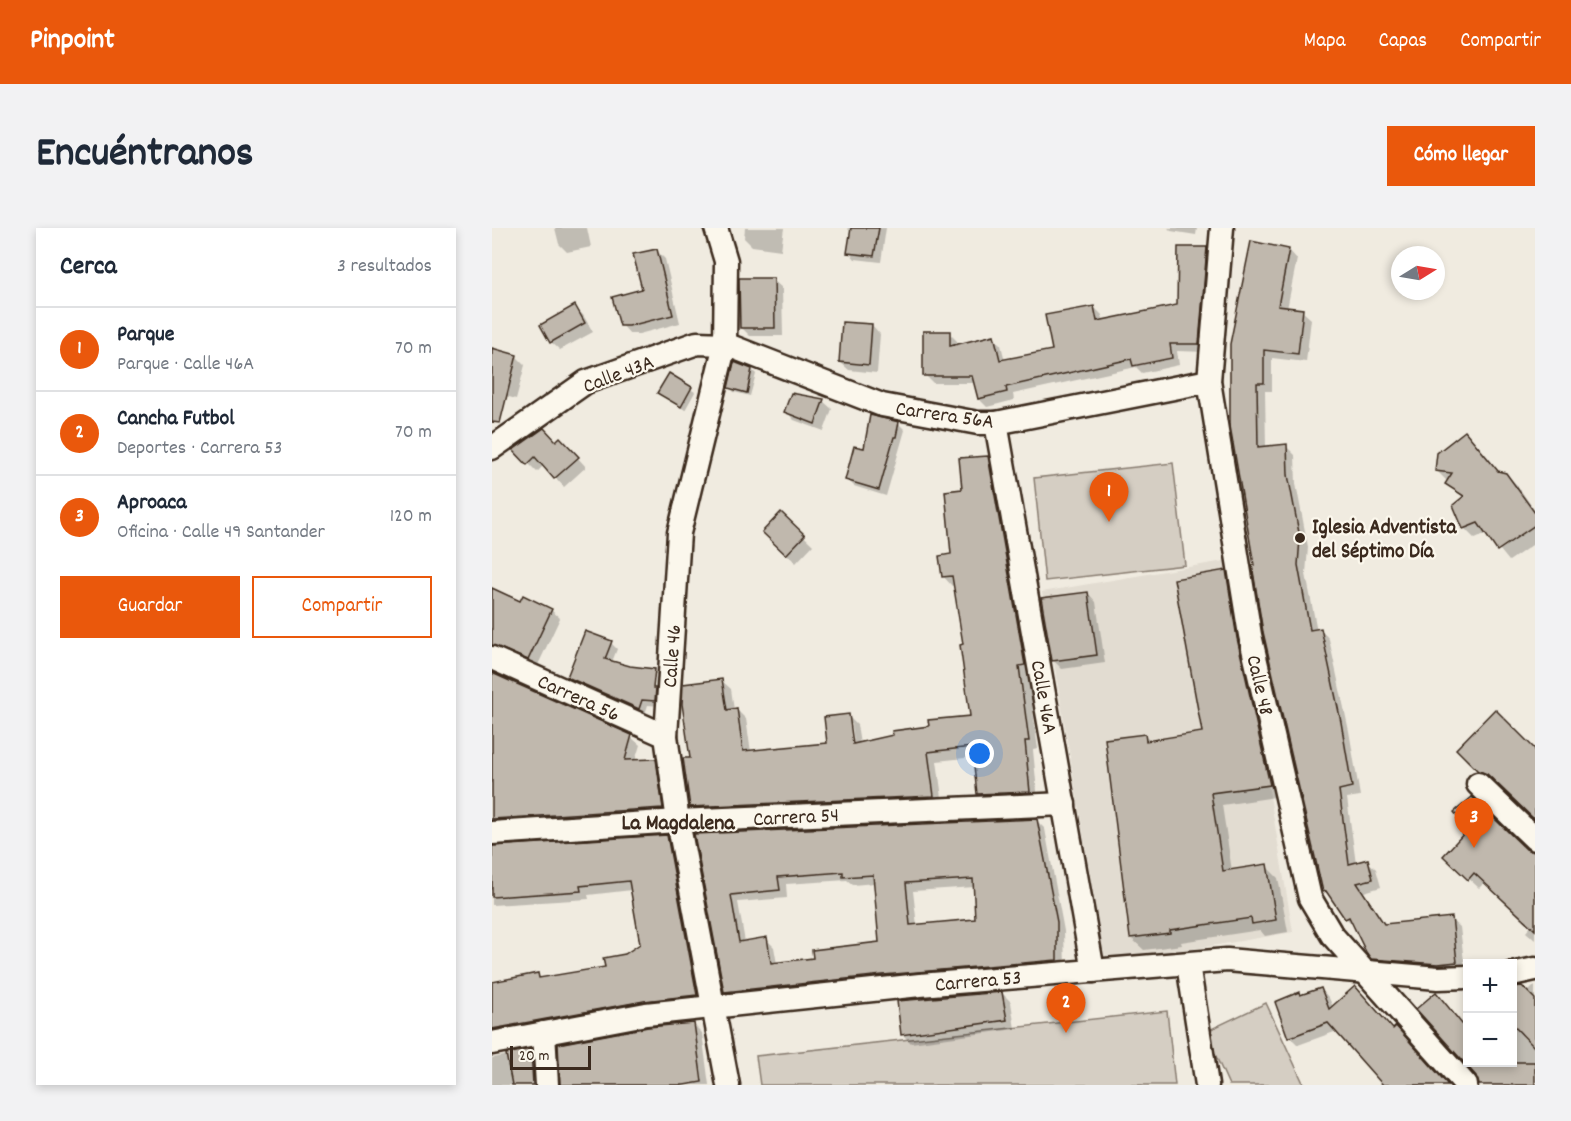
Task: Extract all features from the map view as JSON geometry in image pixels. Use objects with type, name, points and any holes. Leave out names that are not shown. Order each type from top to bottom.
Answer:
[{"type":"street","name":"Calle 46","points":[[716,228],[726,261],[725,344],[679,533],[666,736],[678,821],[728,1085]]},
{"type":"street","name":"Calle 48","points":[[1222,228],[1209,381],[1250,635],[1310,898],[1332,935],[1466,1085]]},
{"type":"street","name":"Calle 43A","points":[[492,448],[585,382],[697,343],[725,344]]},
{"type":"street","name":"Carrera 56A","points":[[725,344],[882,405],[978,423],[996,423],[1209,381]]},
{"type":"street","name":"Calle 46A","points":[[996,423],[1093,971]]},
{"type":"street","name":"Carrera 56","points":[[492,658],[666,736]]},
{"type":"street","points":[[1478,784],[1535,839]]},
{"type":"street","name":"Carrera 54","points":[[492,833],[678,821],[1064,804]]},
{"type":"street","name":"Carrera 53","points":[[492,1043],[646,1014],[920,985],[1227,960],[1438,978],[1463,977]]},
{"type":"street","points":[[1188,964],[1207,1085]]},
{"type":"street","points":[[1517,973],[1535,969]]},
{"type":"street","points":[[544,1033],[547,1085]]},
{"type":"shaded area","points":[[1173,463],[1185,565],[1045,581],[1034,478]]},
{"type":"shaded area","points":[[1230,560],[1293,932],[1105,964],[1042,592]]},
{"type":"shaded area","points":[[1266,1003],[1304,1085],[1229,1085],[1205,1032]]},
{"type":"shaded area","points":[[1167,1011],[1175,1085],[760,1085],[756,1056]]},
{"type":"building","points":[[851,228],[879,228],[874,256],[847,253]]},
{"type":"building","points":[[1251,241],[1289,249],[1278,306],[1303,309],[1298,354],[1264,350],[1264,383],[1257,383],[1258,447],[1287,444],[1288,475],[1300,538],[1298,565],[1310,630],[1321,628],[1352,787],[1339,790],[1349,864],[1368,859],[1373,879],[1357,883],[1384,924],[1452,917],[1457,962],[1438,964],[1371,959],[1349,917],[1345,919],[1326,891],[1323,892],[1263,632],[1230,426],[1230,344]]},
{"type":"building","points":[[1178,247],[1207,247],[1199,344],[1170,344],[1172,358],[1133,366],[1131,359],[1006,387],[1007,392],[978,399],[972,376],[923,376],[923,331],[950,331],[950,346],[994,335],[1000,360],[1052,350],[1045,315],[1094,306],[1097,321],[1177,305]]},
{"type":"building","points":[[657,249],[673,315],[629,326],[620,326],[612,297],[642,289],[633,254]]},
{"type":"building","points":[[739,278],[774,278],[775,328],[740,328]]},
{"type":"building","points":[[575,305],[585,323],[550,343],[540,325]]},
{"type":"building","points":[[842,322],[872,324],[869,365],[839,362]]},
{"type":"building","points":[[492,348],[517,355],[500,423],[492,422]]},
{"type":"building","points":[[734,362],[752,369],[747,393],[728,388]]},
{"type":"building","points":[[669,373],[692,387],[681,407],[657,393]]},
{"type":"building","points":[[791,393],[824,399],[815,424],[784,412]]},
{"type":"building","points":[[870,415],[899,422],[879,490],[845,480],[854,446],[864,448]]},
{"type":"building","points":[[544,428],[556,441],[560,437],[579,457],[554,479],[535,457],[527,465],[513,450]]},
{"type":"building","points":[[1465,431],[1498,471],[1506,473],[1535,513],[1535,525],[1497,551],[1478,523],[1463,529],[1453,505],[1464,496],[1445,484],[1452,473],[1435,471],[1437,453]]},
{"type":"building","points":[[988,456],[1025,665],[1019,666],[1029,741],[1025,741],[1030,792],[977,794],[972,747],[928,752],[934,796],[690,807],[683,758],[690,758],[682,704],[683,684],[722,679],[727,710],[737,708],[743,751],[827,743],[824,717],[849,714],[853,744],[893,735],[892,731],[929,726],[928,720],[970,716],[960,645],[963,644],[952,576],[942,577],[939,556],[951,554],[945,491],[962,489],[959,458]]},
{"type":"building","points":[[781,512],[805,535],[786,555],[762,532]]},
{"type":"building","points":[[1226,570],[1237,638],[1270,785],[1211,793],[1223,871],[1267,864],[1276,920],[1252,924],[1251,918],[1130,938],[1105,739],[1145,734],[1146,741],[1202,732],[1174,579]]},
{"type":"building","points":[[492,588],[520,601],[523,595],[552,609],[528,660],[492,645]]},
{"type":"building","points":[[1088,592],[1097,655],[1052,661],[1041,598]]},
{"type":"building","points":[[585,631],[612,641],[605,659],[630,666],[655,669],[653,688],[656,688],[655,701],[642,700],[639,709],[567,677]]},
{"type":"building","points":[[492,673],[632,735],[625,760],[656,759],[663,808],[492,819]]},
{"type":"building","points":[[1495,709],[1535,749],[1535,820],[1487,774],[1478,771],[1456,749]]},
{"type":"building","points":[[1472,797],[1526,849],[1535,852],[1535,930],[1474,873],[1468,880],[1443,856],[1468,829],[1454,812]]},
{"type":"building","points":[[1037,819],[1057,922],[1057,960],[724,992],[694,834]],"holes":[[[843,872],[843,877],[873,875],[879,942],[812,950],[813,958],[771,963],[767,937],[739,942],[731,895],[780,890],[778,877]],[[973,879],[975,919],[910,925],[906,883]]]},
{"type":"building","points":[[667,835],[697,995],[644,1001],[492,1029],[492,982],[538,973],[539,978],[605,967],[603,958],[625,954],[640,944],[629,881],[580,886],[581,891],[492,897],[492,846]]},
{"type":"building","points":[[1355,986],[1393,1029],[1396,1026],[1448,1085],[1383,1085],[1328,1023],[1288,1038],[1275,1002],[1299,992],[1300,995],[1321,988],[1329,1009]]},
{"type":"building","points":[[1517,986],[1522,986],[1535,999],[1535,1048],[1517,1029]]},
{"type":"building","points":[[1002,992],[1007,1020],[901,1035],[897,1001]]},
{"type":"building","points":[[1436,992],[1463,1025],[1463,1061],[1416,1009]]},
{"type":"building","points":[[694,1023],[702,1082],[684,1085],[560,1085],[558,1044],[648,1027]]},
{"type":"building","points":[[531,1049],[533,1085],[512,1085],[506,1054]]},
{"type":"building","points":[[1517,1062],[1535,1062],[1535,1085],[1479,1085],[1476,1076],[1468,1067],[1517,1067]]},
{"type":"place","name":"Parque","points":[[1109,522]]},
{"type":"place","name":"Iglesia Adventista del Séptimo Día","points":[[1300,538]]},
{"type":"place","name":"Aproaca","points":[[1474,848]]},
{"type":"place","name":"Cancha Futbol","points":[[1066,1033]]},
{"type":"district","name":"La Magdalena","points":[[678,821]]}]
